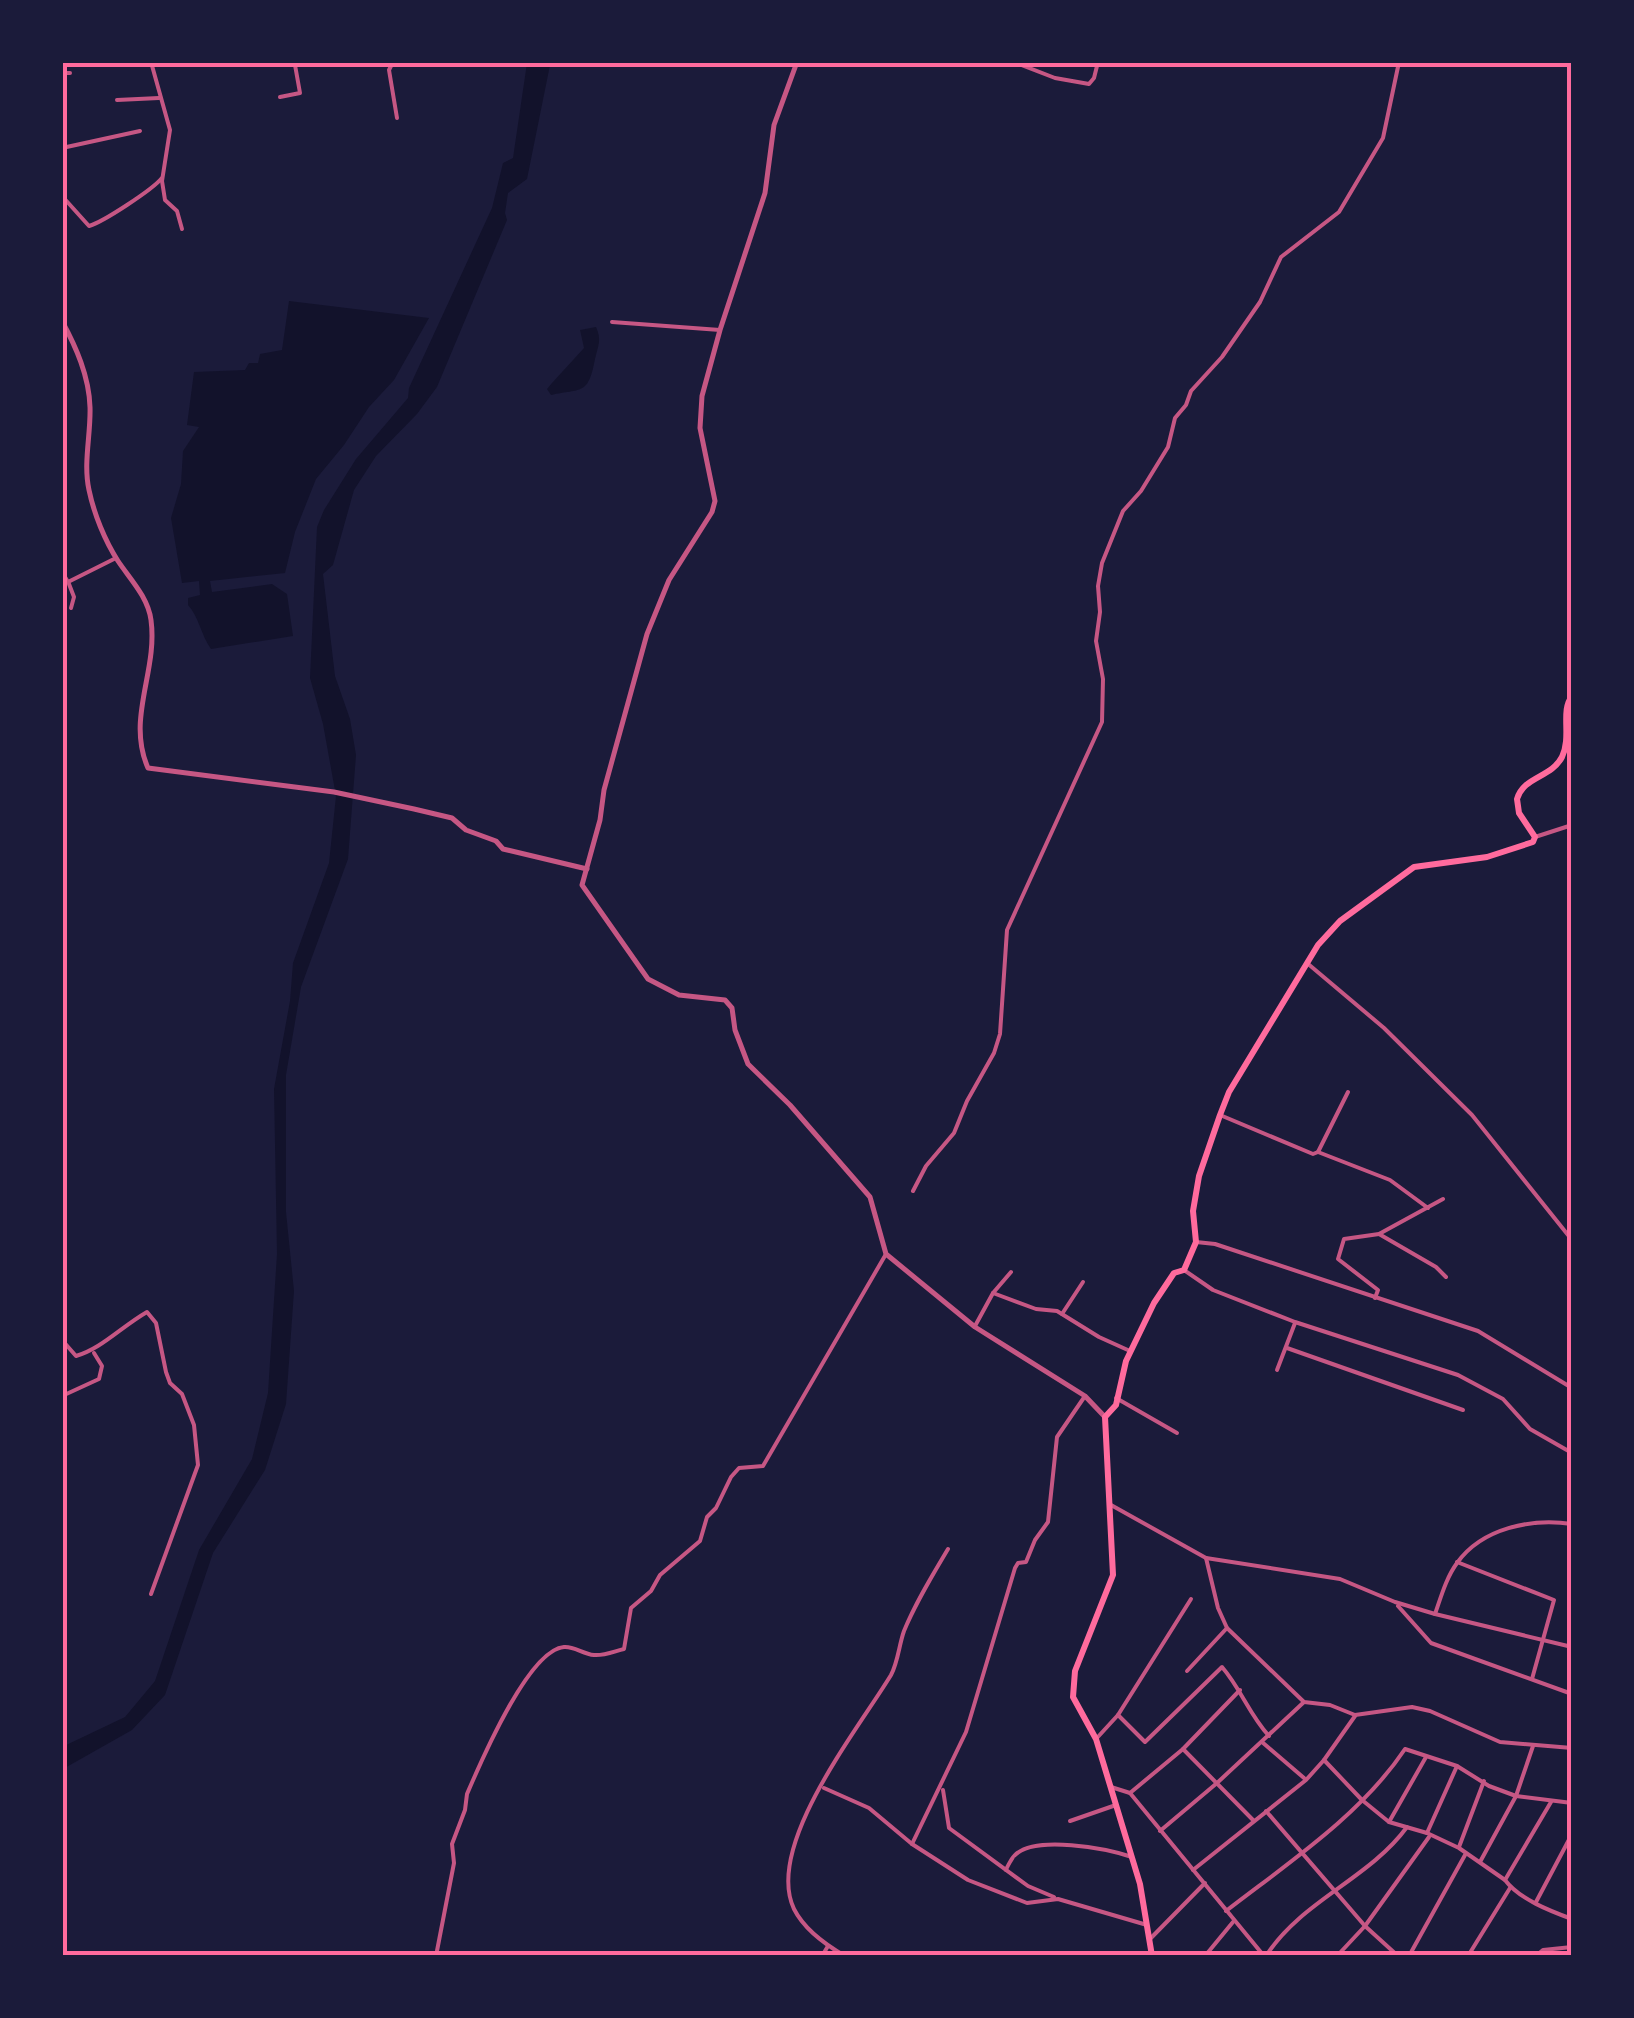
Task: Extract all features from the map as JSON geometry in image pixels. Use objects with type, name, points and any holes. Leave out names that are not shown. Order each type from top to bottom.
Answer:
[{"type":"main road","points":[[1152,1956],[1132,1858],[1096,1739],[1073,1697],[1075,1671],[1113,1575],[1105,1417],[1116,1405],[1126,1360],[1167,1282],[1174,1273],[1184,1270],[1196,1242],[1193,1211],[1199,1176],[1220,1114],[1318,945],[1340,921],[1414,868],[1487,857],[1534,842],[1536,837],[1519,812],[1516,799],[1525,784],[1554,770],[1560,760],[1569,728],[1565,707],[1572,696]]},
{"type":"street","points":[[151,62],[170,130],[162,178],[165,200],[177,211],[182,228]]},
{"type":"street","points":[[280,97],[300,93],[295,66],[303,62]]},
{"type":"street","points":[[393,62],[389,70],[397,118]]},
{"type":"street","points":[[796,62],[774,125],[765,192],[720,330],[700,412],[701,440],[715,502],[670,580],[647,634],[604,790],[582,880],[584,891],[648,978],[678,995],[725,1000],[732,1008],[748,1064],[790,1105],[870,1197],[886,1254],[975,1326],[1086,1396],[1105,1417]]},
{"type":"street","points":[[1014,62],[1056,78],[1089,84],[1098,62]]},
{"type":"street","points":[[913,1191],[926,1166],[954,1134],[994,1053],[1000,1034],[1007,930],[1102,722],[1103,679],[1096,640],[1098,586],[1122,511],[1141,491],[1168,447],[1175,418],[1192,390],[1260,302],[1281,257],[1332,219],[1346,200],[1382,138],[1399,62]]},
{"type":"street","points":[[62,74],[70,73]]},
{"type":"street","points":[[117,100],[160,98]]},
{"type":"street","points":[[62,148],[140,131]]},
{"type":"street","points":[[62,196],[89,226],[102,222],[129,200],[150,192],[162,178]]},
{"type":"street","points":[[62,321],[79,352],[90,405],[89,490],[106,539],[143,596],[151,616],[152,661],[138,724],[140,748],[148,768],[332,792],[452,818],[466,830],[496,841],[503,849],[587,868]]},
{"type":"street","points":[[612,322],[720,330]]},
{"type":"street","points":[[68,582],[116,558]]},
{"type":"street","points":[[62,572],[74,597],[71,608]]},
{"type":"street","points":[[1536,837],[1572,825]]},
{"type":"street","points":[[1307,964],[1384,1028],[1472,1115],[1572,1240]]},
{"type":"street","points":[[1318,1152],[1348,1092]]},
{"type":"street","points":[[1220,1114],[1313,1154],[1318,1152],[1390,1180],[1428,1208]]},
{"type":"street","points":[[1375,1298],[1378,1290],[1338,1259],[1344,1239],[1379,1234],[1443,1199]]},
{"type":"street","points":[[1379,1234],[1446,1277]]},
{"type":"street","points":[[1196,1242],[1215,1244],[1478,1331],[1572,1388]]},
{"type":"street","points":[[436,1956],[450,1886],[455,1831],[465,1810],[466,1794],[507,1704],[559,1648],[566,1646],[593,1655],[624,1648],[631,1608],[651,1591],[660,1575],[700,1541],[707,1517],[740,1468],[763,1466],[886,1254]]},
{"type":"street","points":[[1184,1270],[1213,1290],[1295,1322],[1458,1376],[1503,1399],[1530,1429],[1572,1453]]},
{"type":"street","points":[[975,1326],[993,1293],[1011,1272]]},
{"type":"street","points":[[1062,1314],[1083,1282]]},
{"type":"street","points":[[993,1293],[1062,1314],[1132,1352]]},
{"type":"street","points":[[62,1340],[76,1356],[94,1353],[115,1331],[147,1312],[156,1322],[170,1384],[182,1394],[194,1424],[198,1465],[151,1594]]},
{"type":"street","points":[[1277,1370],[1295,1322]]},
{"type":"street","points":[[1287,1348],[1464,1410]]},
{"type":"street","points":[[62,1396],[98,1379],[103,1370],[94,1353]]},
{"type":"street","points":[[912,1844],[966,1732],[1018,1563],[1026,1562],[1048,1522],[1057,1437],[1086,1396]]},
{"type":"street","points":[[1116,1398],[1177,1434]]},
{"type":"street","points":[[1110,1505],[1206,1558],[1340,1579],[1435,1614],[1572,1648]]},
{"type":"street","points":[[1435,1614],[1458,1562],[1488,1536],[1532,1521],[1572,1524]]},
{"type":"street","points":[[844,1956],[801,1921],[792,1906],[788,1884],[798,1826],[863,1714],[893,1671],[914,1607],[948,1549]]},
{"type":"street","points":[[1206,1558],[1227,1628],[1304,1702],[1330,1704],[1355,1715],[1412,1707],[1430,1710],[1500,1742],[1572,1748]]},
{"type":"street","points":[[1458,1562],[1554,1600],[1532,1681]]},
{"type":"street","points":[[1096,1739],[1118,1716],[1191,1599]]},
{"type":"street","points":[[1395,1602],[1431,1644],[1572,1694]]},
{"type":"street","points":[[1187,1670],[1227,1628]]},
{"type":"street","points":[[1118,1716],[1145,1742],[1222,1667],[1241,1689],[1245,1705],[1270,1736]]},
{"type":"street","points":[[1130,1793],[1182,1749],[1241,1689]]},
{"type":"street","points":[[1160,1831],[1304,1702]]},
{"type":"street","points":[[1193,1870],[1306,1780],[1355,1715]]},
{"type":"street","points":[[1262,1742],[1306,1780]]},
{"type":"street","points":[[1480,1862],[1516,1796],[1534,1746]]},
{"type":"street","points":[[1182,1749],[1254,1822]]},
{"type":"street","points":[[1226,1911],[1302,1853],[1362,1800],[1405,1749],[1457,1766],[1516,1796],[1572,1802]]},
{"type":"street","points":[[1390,1822],[1426,1757]]},
{"type":"street","points":[[1324,1760],[1362,1800],[1390,1822],[1459,1848],[1506,1880],[1510,1888],[1571,1917]]},
{"type":"street","points":[[1337,1956],[1365,1926],[1428,1835],[1457,1766]]},
{"type":"street","points":[[1459,1848],[1484,1782]]},
{"type":"street","points":[[943,1785],[948,1828],[1028,1886],[1058,1899],[1148,1925]]},
{"type":"street","points":[[1110,1787],[1130,1793],[1265,1956],[1276,1940],[1394,1844],[1406,1827]]},
{"type":"street","points":[[822,1788],[870,1808],[912,1844],[968,1880],[1027,1903],[1058,1899]]},
{"type":"street","points":[[1506,1880],[1552,1801]]},
{"type":"street","points":[[1070,1821],[1116,1806]]},
{"type":"street","points":[[1266,1811],[1365,1926],[1398,1956]]},
{"type":"street","points":[[1536,1902],[1572,1834]]},
{"type":"street","points":[[1006,1870],[1020,1851],[1069,1844],[1106,1848],[1132,1858]]},
{"type":"street","points":[[1409,1956],[1466,1854]]},
{"type":"street","points":[[1149,1940],[1205,1883]]},
{"type":"street","points":[[1468,1956],[1510,1888]]},
{"type":"street","points":[[1205,1956],[1234,1922]]},
{"type":"street","points":[[822,1956],[828,1946]]},
{"type":"street","points":[[1536,1956],[1572,1947]]},
{"type":"shaded area","points":[[527,63],[550,65],[527,179],[508,193],[507,220],[437,387],[376,456],[354,490],[333,565],[323,574],[335,676],[350,719],[356,755],[348,859],[301,987],[286,1075],[286,1212],[294,1291],[286,1404],[265,1470],[213,1553],[165,1695],[132,1730],[63,1769],[62,1747],[125,1717],[155,1681],[199,1550],[252,1459],[268,1393],[277,1254],[274,1089],[293,963],[329,863],[336,796],[310,678],[317,527],[356,459],[408,398],[409,388],[492,208],[503,163],[513,158]]},
{"type":"shaded area","points":[[289,301],[429,318],[394,380],[316,479],[295,532],[285,573],[210,581],[212,592],[272,584],[287,594],[293,636],[211,649],[188,605],[188,598],[200,595],[199,581],[182,583],[171,518],[181,484],[183,451],[199,427],[187,425],[194,372],[245,370],[249,363],[258,363],[260,354],[282,350]]},
{"type":"shaded area","points":[[596,327],[599,343],[590,379],[582,388],[551,395],[547,389],[584,348],[580,330]]}]
